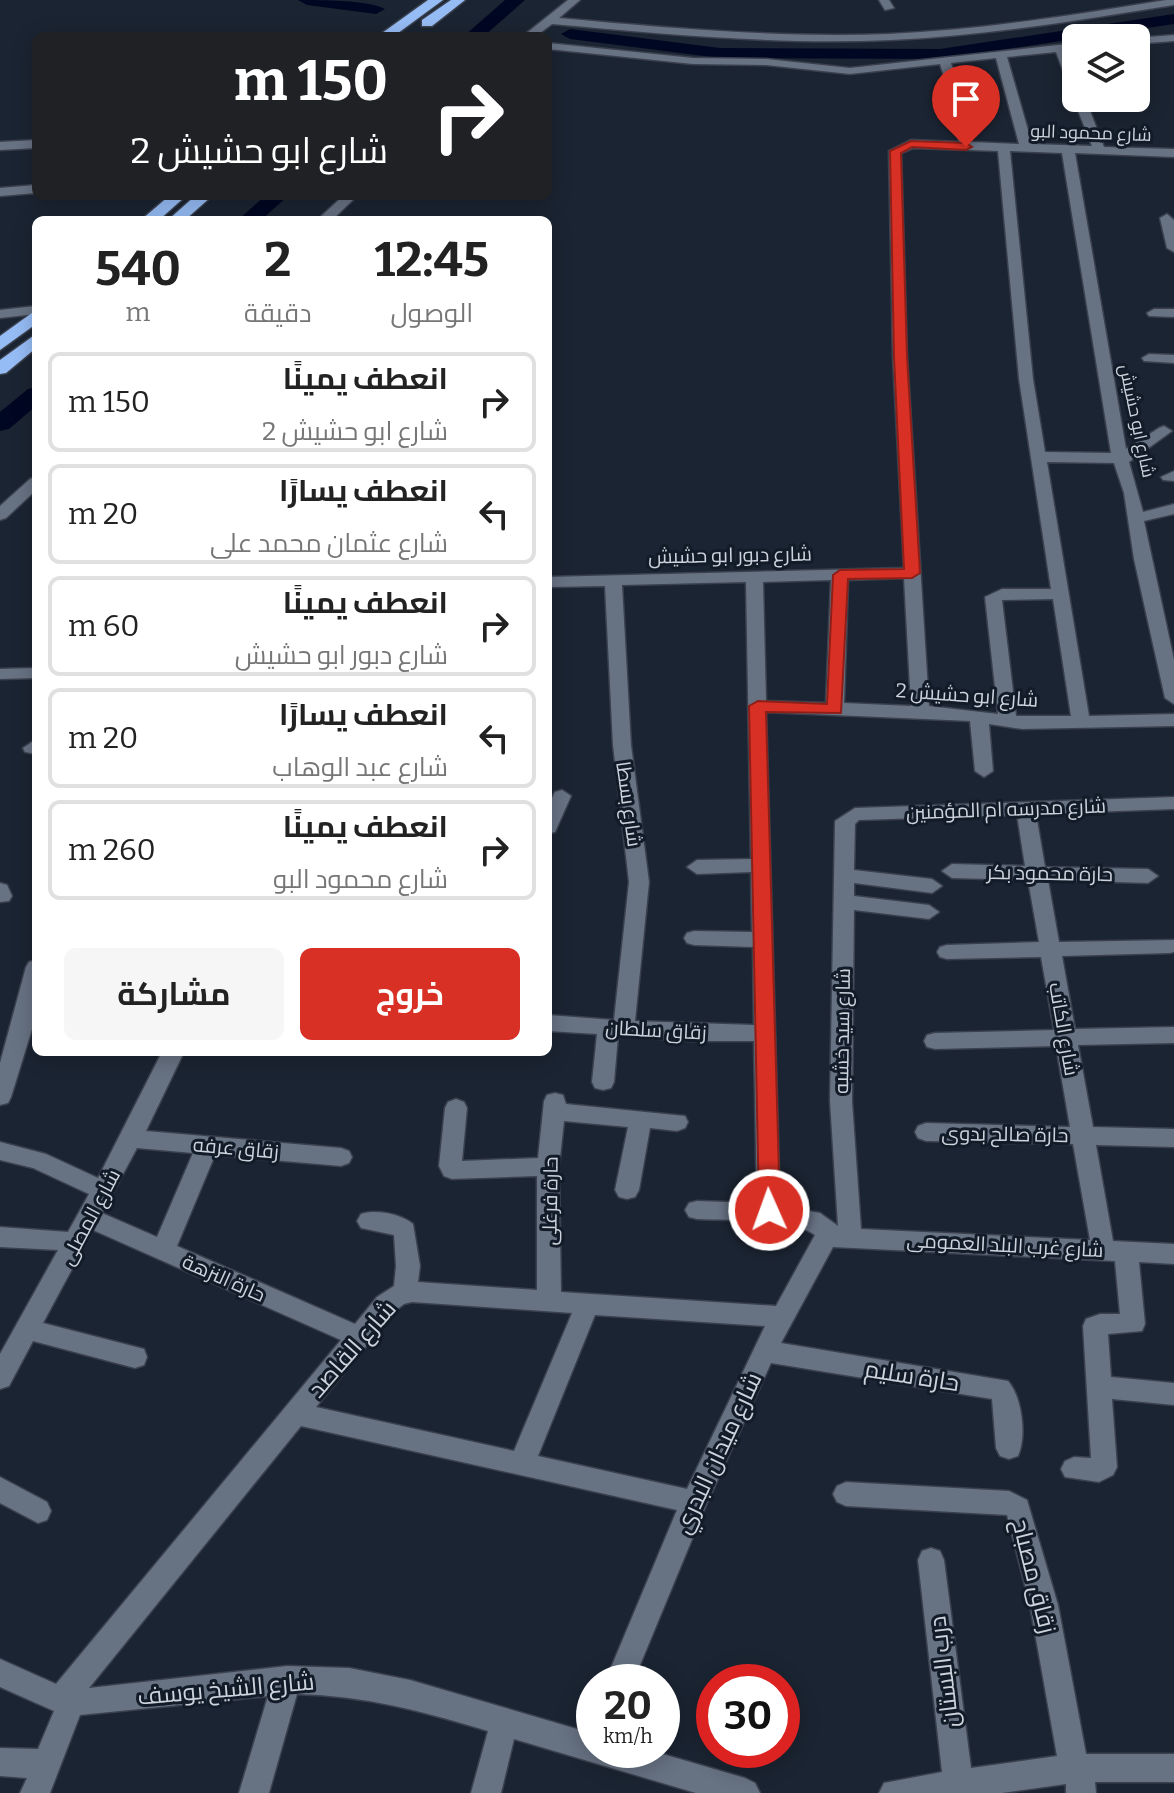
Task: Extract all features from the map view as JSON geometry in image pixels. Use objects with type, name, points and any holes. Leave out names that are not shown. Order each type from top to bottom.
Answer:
[{"type":"highway","points":[[391,32],[437,0]]},
{"type":"highway","points":[[414,32],[459,0]]},
{"type":"highway","points":[[154,216],[173,200]]},
{"type":"highway","points":[[181,216],[199,200]]},
{"type":"highway","points":[[0,345],[32,316]]},
{"type":"highway","points":[[0,369],[32,342]]},
{"type":"street","points":[[534,32],[575,0]]},
{"type":"street","points":[[548,20],[750,36],[887,37],[988,29],[1173,1]]},
{"type":"street","points":[[1150,40],[1174,38]]},
{"type":"street","points":[[552,46],[693,61],[766,62],[850,71],[1060,48],[1062,53]]},
{"type":"street","points":[[1000,54],[1027,149]]},
{"type":"street","points":[[945,61],[959,105],[966,147]]},
{"type":"street","points":[[1084,112],[1100,152]]},
{"type":"street","points":[[0,146],[32,144]]},
{"type":"street","name":"شارع محمود البو","points":[[912,573],[900,342],[895,151],[911,144],[1174,153]]},
{"type":"street","points":[[1004,148],[1026,379],[1081,722]]},
{"type":"street","name":"شارع ابو حشيش","points":[[1068,151],[1121,459],[1137,518],[1142,559],[1174,698]]},
{"type":"street","points":[[0,192],[32,189]]},
{"type":"street","points":[[328,216],[346,200]]},
{"type":"street","points":[[1167,218],[1174,248]]},
{"type":"street","points":[[0,314],[32,312]]},
{"type":"street","points":[[1154,313],[1174,313]]},
{"type":"street","points":[[1149,358],[1174,359]]},
{"type":"street","points":[[1038,457],[1121,459],[1164,431]]},
{"type":"street","points":[[0,515],[32,486]]},
{"type":"street","points":[[1137,518],[1174,509]]},
{"type":"street","points":[[912,573],[920,712]]},
{"type":"street","name":"شارع دبور ابو حشيش","points":[[552,582],[912,573]]},
{"type":"street","points":[[835,709],[840,575]]},
{"type":"street","points":[[754,576],[762,865],[761,940],[769,1210],[772,1213]]},
{"type":"street","name":"شارع بسطا","points":[[603,1082],[616,1028],[639,882],[622,745],[613,579]]},
{"type":"street","points":[[1008,722],[993,597],[1002,594],[1060,594]]},
{"type":"street","points":[[0,674],[32,673]]},
{"type":"street","name":"شارع ابو حشيش 2","points":[[758,706],[920,712],[1008,722],[1174,720]]},
{"type":"street","points":[[979,717],[984,771]]},
{"type":"street","points":[[552,818],[562,796]]},
{"type":"street","name":"شارع مدرسه ام المؤمنين","points":[[844,824],[847,818],[855,814],[1174,803]]},
{"type":"street","name":"شارع الكاتب","points":[[1025,808],[1083,1136],[1134,1322],[1129,1326],[1095,1326],[1099,1387]]},
{"type":"street","name":"شارع سيد خشبه","points":[[842,1238],[844,824]]},
{"type":"street","points":[[697,867],[762,865]]},
{"type":"street","name":"حارة محمود بكر","points":[[952,871],[1148,876]]},
{"type":"street","points":[[843,875],[932,886]]},
{"type":"street","points":[[843,902],[929,912]]},
{"type":"street","points":[[694,938],[761,940]]},
{"type":"street","points":[[947,952],[1170,946]]},
{"type":"street","points":[[0,1097],[24,1022],[32,985]]},
{"type":"street","name":"زقاق سلطان","points":[[552,1023],[690,1033],[764,1033]]},
{"type":"street","points":[[935,1041],[1174,1035]]},
{"type":"street","name":"شارع المصلى","points":[[0,1378],[104,1191],[171,1056]]},
{"type":"street","name":"حارة فرغلى","points":[[549,1301],[548,1167],[554,1106],[641,1119]]},
{"type":"street","points":[[456,1108],[452,1170],[548,1167]]},
{"type":"street","points":[[627,1190],[641,1119],[677,1122]]},
{"type":"street","name":"حارة صالح بدوى","points":[[926,1132],[1174,1138]]},
{"type":"street","name":"زقاق عرفه","points":[[131,1139],[341,1157]]},
{"type":"street","points":[[163,1251],[208,1145]]},
{"type":"street","points":[[0,1151],[38,1160],[104,1191]]},
{"type":"street","points":[[697,1210],[772,1213],[812,1220],[842,1238]]},
{"type":"street","name":"حارة النزهة","points":[[89,1218],[359,1337]]},
{"type":"street","points":[[369,1221],[399,1226],[405,1231],[408,1266],[405,1292]]},
{"type":"street","points":[[0,1237],[76,1242]]},
{"type":"street","name":"شارع غرب البلد العمومى","points":[[842,1238],[1174,1254]]},
{"type":"street","name":"شارع ميدان البدري","points":[[626,1664],[694,1502],[764,1351],[821,1243],[842,1238]]},
{"type":"street","name":"شارع القاصد","points":[[35,1793],[67,1701],[391,1299],[405,1292],[782,1317]]},
{"type":"street","points":[[522,1463],[588,1303]]},
{"type":"street","points":[[29,1330],[135,1357]]},
{"type":"street","name":"حارة سليم","points":[[764,1351],[915,1378],[999,1389],[1006,1397],[1009,1448]]},
{"type":"street","points":[[1074,1469],[1099,1470],[1104,1467],[1099,1387],[1174,1394]]},
{"type":"street","points":[[296,1414],[694,1502]]},
{"type":"street","points":[[0,1489],[38,1511]]},
{"type":"street","name":"زقاق مصباح","points":[[846,1494],[1009,1503],[1018,1508],[1044,1605],[1078,1777]]},
{"type":"street","name":"درب البستان","points":[[931,1560],[958,1784]]},
{"type":"street","name":"شارع الشيخ يوسف","points":[[0,1673],[67,1701],[116,1700],[287,1680],[349,1682],[380,1687],[576,1742]]},
{"type":"street","points":[[254,1793],[287,1680]]},
{"type":"street","points":[[486,1793],[504,1723]]},
{"type":"street","points":[[0,1762],[46,1764]]},
{"type":"street","name":"شارع الشيخ يوسف","points":[[644,1768],[682,1784],[744,1793]]},
{"type":"street","points":[[894,1793],[958,1784],[1174,1768]]},
{"type":"waterway","points":[[307,0],[376,9]]},
{"type":"waterway","points":[[478,32],[516,0]]},
{"type":"waterway","points":[[570,34],[720,53],[940,54],[1174,19]]},
{"type":"waterway","points":[[253,216],[273,200]]},
{"type":"waterway","points":[[0,424],[32,397]]},
{"type":"route","points":[[769,1210],[758,706],[835,709],[840,575],[912,573],[900,357],[895,151],[897,147],[911,144],[966,147]]}]
